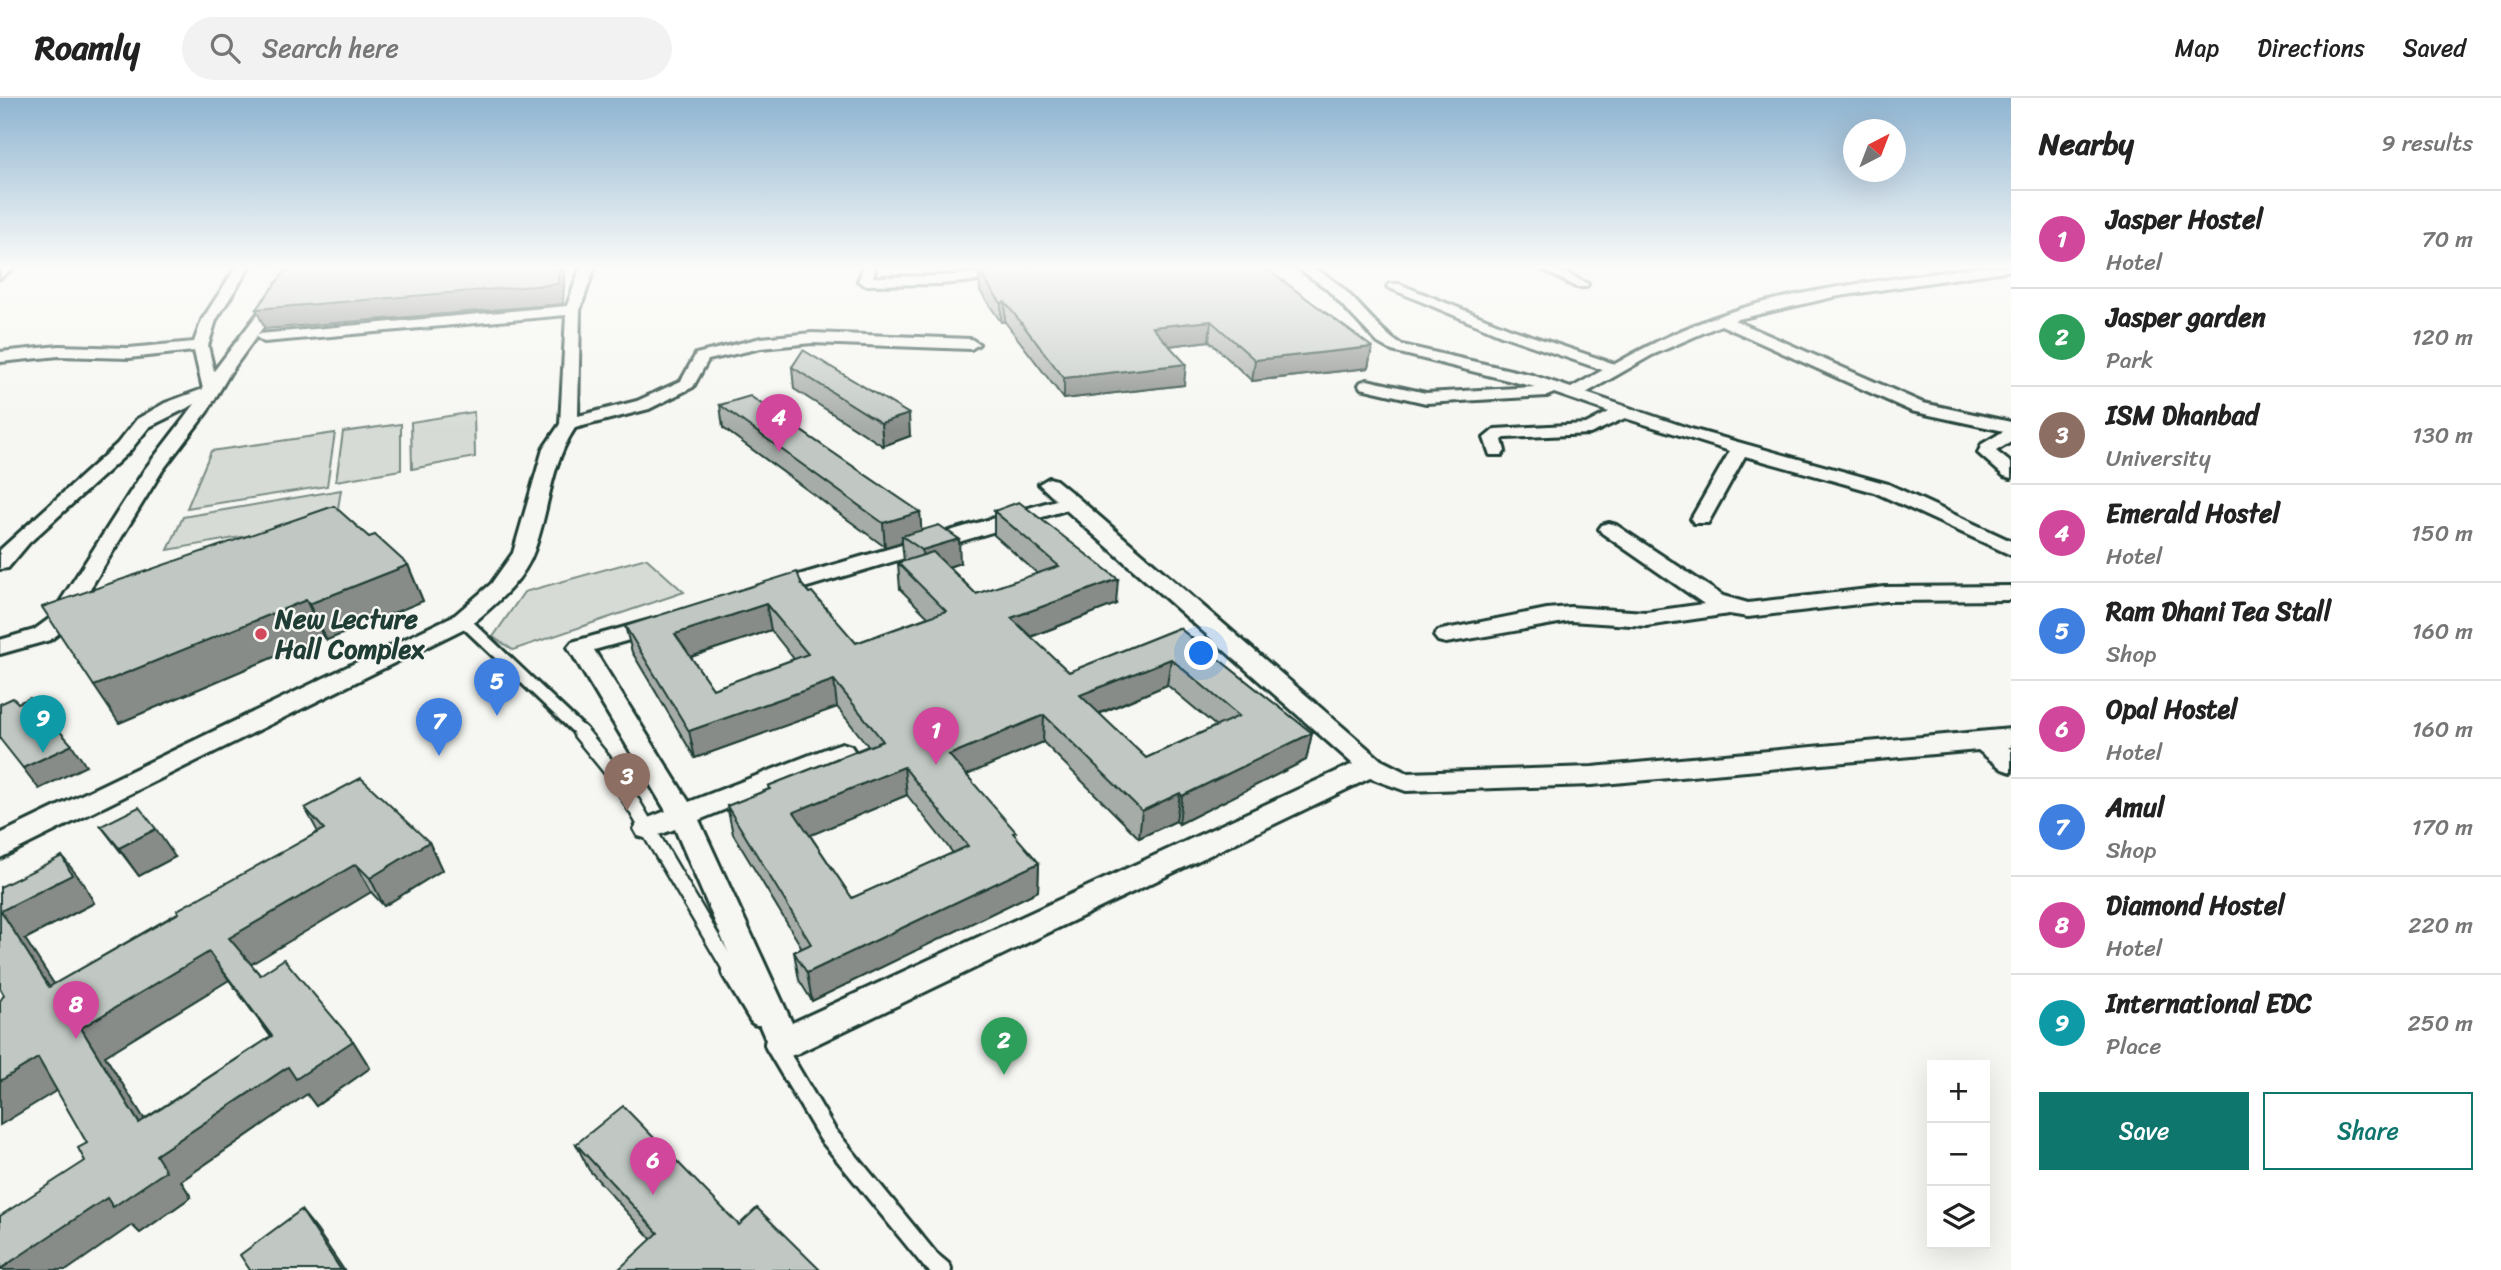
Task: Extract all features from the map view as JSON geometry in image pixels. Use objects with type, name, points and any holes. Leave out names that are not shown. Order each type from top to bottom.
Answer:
[{"type":"street","points":[[209,321],[200,346],[209,391]]},
{"type":"street","points":[[0,647],[42,635],[58,623],[154,469],[201,408],[209,391],[260,321]]},
{"type":"street","points":[[264,337],[451,321]]},
{"type":"street","points":[[0,847],[463,620],[499,589],[523,553],[552,449],[569,424],[573,321]]},
{"type":"street","points":[[1366,321],[1389,345],[1499,371],[1740,449],[1881,488],[2011,549]]},
{"type":"street","points":[[1478,321],[1614,369]]},
{"type":"street","points":[[1367,385],[1426,398],[1567,392],[1647,352],[1719,321]]},
{"type":"street","points":[[1723,321],[1917,407],[1950,417],[1980,418],[2011,426]]},
{"type":"street","points":[[569,424],[643,405],[687,384],[702,357],[761,343],[812,338],[971,344]]},
{"type":"street","points":[[0,357],[59,351],[129,353],[200,346]]},
{"type":"street","points":[[0,563],[22,539],[123,448],[143,423],[171,407],[209,391]]},
{"type":"street","points":[[1496,451],[1494,435],[1552,429],[1590,429],[1623,412]]},
{"type":"street","points":[[2011,434],[1988,447],[1987,453],[2011,472]]},
{"type":"street","points":[[1701,519],[1740,449]]},
{"type":"street","points":[[1049,484],[1372,766],[1387,776],[1406,782],[1592,776],[2011,738]]},
{"type":"street","points":[[752,596],[1071,502]]},
{"type":"street","points":[[1609,529],[1715,601],[1729,607],[1748,610],[1824,599],[1922,592],[2011,593]]},
{"type":"street","points":[[1446,636],[1547,616],[1570,614],[1637,619],[1729,607]]},
{"type":"street","points":[[673,620],[580,647],[683,815],[785,1043],[1372,766]]},
{"type":"street","points":[[1983,740],[2011,763]]},
{"type":"street","points":[[648,829],[842,752]]},
{"type":"lane","points":[[463,620],[582,733],[619,780],[828,1135],[930,1260],[942,1270]]},
{"type":"shaded area","points":[[474,412],[475,457],[412,469],[411,422]]},
{"type":"shaded area","points":[[401,424],[401,470],[336,481],[343,432]]},
{"type":"shaded area","points":[[335,433],[327,486],[187,508],[211,451]]},
{"type":"shaded area","points":[[341,490],[336,520],[168,550],[183,517]]},
{"type":"shaded area","points":[[646,558],[684,592],[513,650],[493,637],[524,592]]},
{"type":"building","points":[[1020,321],[1337,321],[1372,347],[1255,360],[1211,321],[1152,327],[1186,364],[1064,378]]},
{"type":"building","points":[[803,350],[909,414],[881,423],[792,367]]},
{"type":"building","points":[[750,396],[920,512],[883,523],[720,405]]},
{"type":"building","points":[[1019,502],[1118,579],[1011,618],[1069,672],[1179,628],[1312,733],[1182,796],[1180,793],[1142,811],[1044,715],[949,755],[1016,832],[1013,833],[1039,863],[807,973],[794,952],[811,944],[727,806],[770,789],[768,786],[883,741],[834,680],[689,731],[625,626],[797,572],[802,585],[809,593],[812,592],[856,643],[946,611],[898,563],[933,552],[976,594],[1059,566],[994,511]],"holes":[[[766,604],[808,654],[713,689],[675,634]],[[1171,659],[1239,716],[1146,758],[1080,695]],[[904,767],[968,846],[852,898],[794,812]]]},
{"type":"building","points":[[334,506],[369,537],[375,535],[408,565],[309,604],[306,600],[94,686],[42,607]]},
{"type":"building","points":[[939,525],[959,539],[922,550],[902,536]]},
{"type":"building","points":[[13,698],[18,703],[30,698],[72,745],[23,768],[0,739],[0,704]]},
{"type":"building","points":[[361,778],[429,842],[370,878],[356,864],[229,938],[260,975],[284,959],[353,1041],[296,1079],[288,1067],[156,1155],[166,1171],[113,1207],[107,1198],[0,1269],[0,1216],[85,1161],[78,1148],[87,1143],[38,1058],[0,1081],[0,1001],[4,995],[0,988],[0,887],[62,856],[72,875],[1,911],[49,987],[179,913],[177,910],[324,829],[305,808]],"holes":[[[209,952],[272,1036],[139,1123],[81,1028]]]},
{"type":"building","points":[[139,807],[156,829],[119,848],[101,826]]},
{"type":"building","points":[[623,1106],[739,1225],[757,1208],[820,1270],[618,1270],[658,1233],[576,1144]]},
{"type":"building","points":[[301,1210],[341,1270],[250,1270],[240,1255]]},
{"type":"place","name":"Emerald Hostel","points":[[779,452]]},
{"type":"place","name":"New Lecture Hall Complex","points":[[261,634]]},
{"type":"place","name":"Ram Dhani Tea Stall","points":[[497,716]]},
{"type":"place","name":"International EDC","points":[[43,753]]},
{"type":"place","name":"Amul","points":[[439,756]]},
{"type":"place","name":"Jasper Hostel","points":[[936,765]]},
{"type":"place","name":"ISM Dhanbad","points":[[627,811]]},
{"type":"place","name":"Diamond Hostel","points":[[76,1039]]},
{"type":"place","name":"Jasper garden","points":[[1004,1075]]},
{"type":"place","name":"Opal Hostel","points":[[653,1195]]}]
